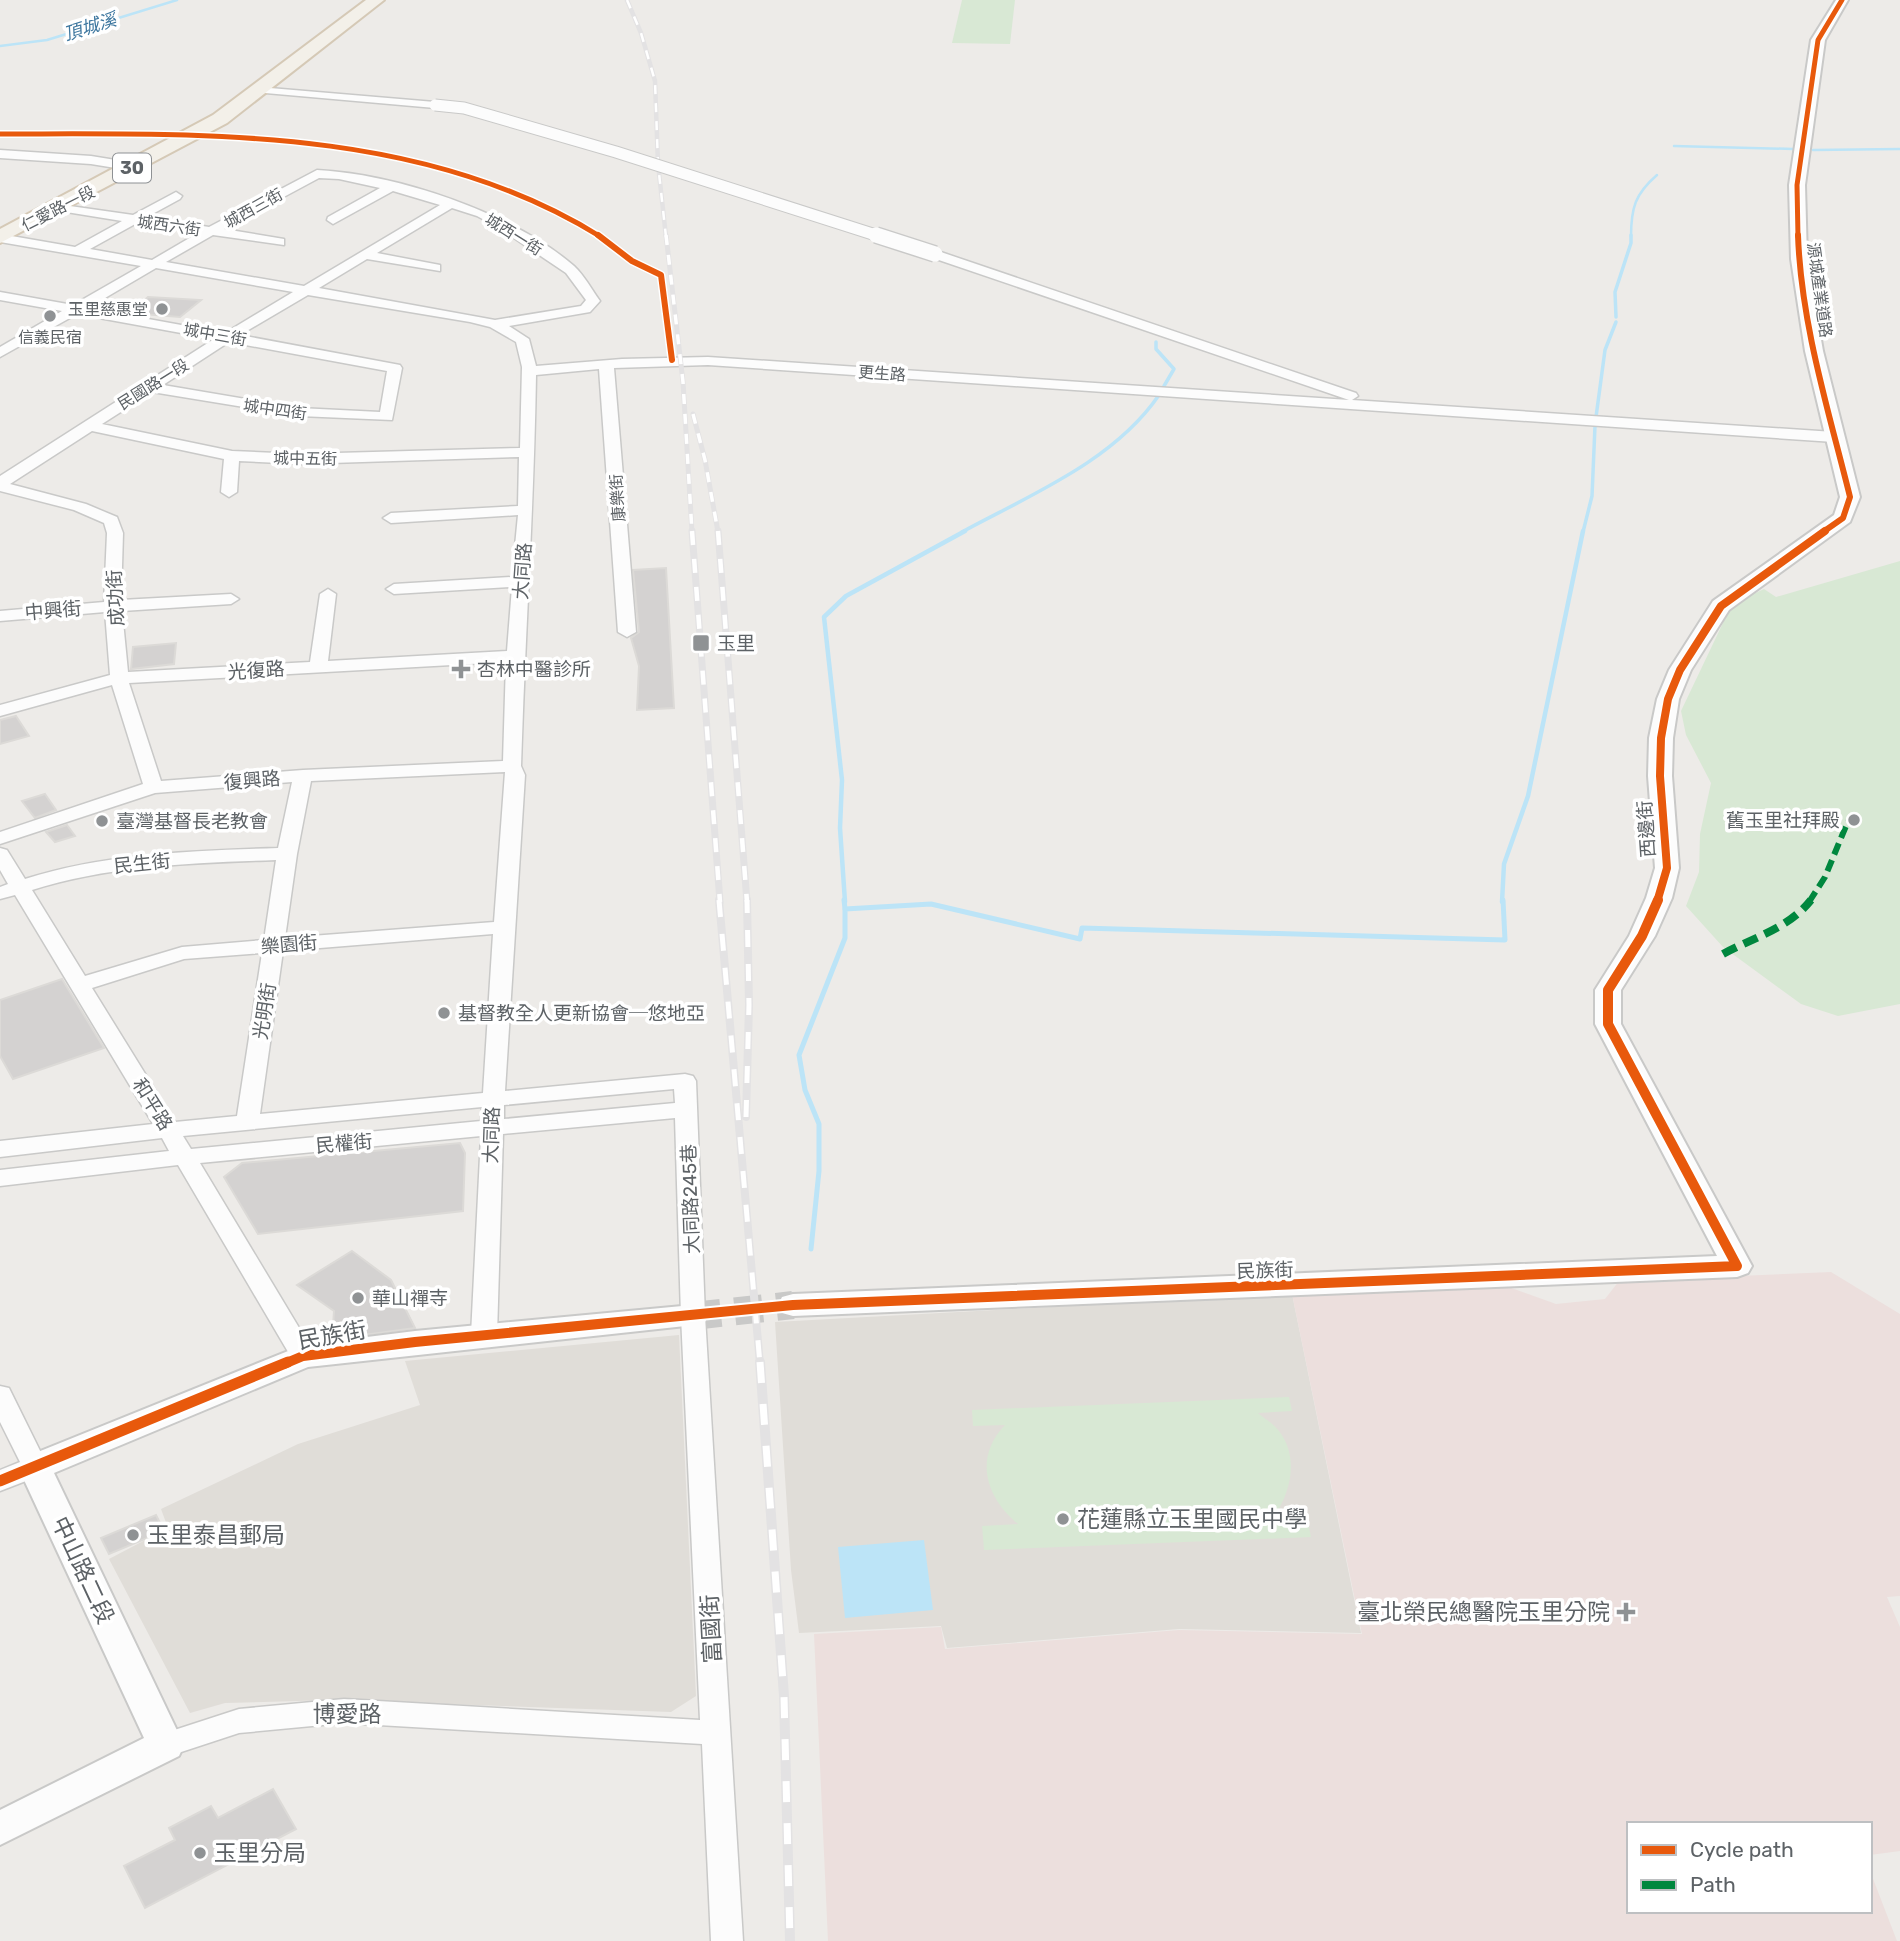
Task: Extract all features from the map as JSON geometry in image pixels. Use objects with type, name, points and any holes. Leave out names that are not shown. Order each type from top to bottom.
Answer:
[{"type":"main road","name":"30","points":[[258,90],[376,0]]},
{"type":"main road","name":"仁愛路一段","points":[[0,237],[213,124],[258,90]]},
{"type":"street","name":"源城產業道路","points":[[1842,0],[1818,40],[1797,185],[1799,259],[1814,351],[1850,497],[1848,504]]},
{"type":"street","points":[[258,90],[464,108],[615,152],[935,254],[1380,406],[1834,437]]},
{"type":"street","points":[[0,154],[91,160],[134,167]]},
{"type":"street","name":"城西一街","points":[[317,174],[340,175],[392,186],[452,203],[504,225],[571,270],[593,301],[585,309],[495,324]]},
{"type":"street","name":"城西三街","points":[[0,353],[211,231],[317,174]]},
{"type":"street","points":[[333,220],[392,186]]},
{"type":"street","points":[[76,251],[176,196]]},
{"type":"street","name":"民國路一段","points":[[0,485],[87,425],[229,336],[452,203]]},
{"type":"street","name":"城西六街","points":[[60,207],[279,242]]},
{"type":"street","name":"大同路","points":[[0,237],[495,324],[522,339],[526,346],[529,371],[526,510],[512,766],[516,775],[490,1130],[484,1335]]},
{"type":"street","points":[[366,256],[435,268]]},
{"type":"street","name":"城中三街","points":[[0,296],[395,368],[389,404]]},
{"type":"street","name":"更生路","points":[[529,371],[606,364],[708,361],[1380,406]]},
{"type":"street","name":"康樂街","points":[[606,364],[627,632]]},
{"type":"street","name":"城中四街","points":[[150,387],[248,405],[339,417],[387,417],[389,404]]},
{"type":"street","name":"城中五街","points":[[87,425],[232,456],[313,459],[526,453]]},
{"type":"street","points":[[229,492],[232,456]]},
{"type":"street","name":"成功街","points":[[0,485],[80,507],[111,520],[115,533],[111,591],[119,652],[119,678],[153,787]]},
{"type":"street","name":"西邊街","points":[[1737,1266],[1608,1024],[1608,990],[1642,936],[1659,898],[1667,868],[1660,776],[1661,738],[1668,699],[1681,670],[1721,606],[1843,518],[1848,504]]},
{"type":"street","points":[[391,518],[526,510]]},
{"type":"street","points":[[394,589],[522,581]]},
{"type":"street","points":[[317,667],[328,594]]},
{"type":"street","name":"中興街","points":[[0,616],[231,599]]},
{"type":"street","name":"光復路","points":[[0,711],[119,678],[516,656]]},
{"type":"street","name":"復興路","points":[[0,838],[153,787],[303,776],[512,766]]},
{"type":"street","name":"光明街","points":[[247,1123],[287,854],[303,776]]},
{"type":"street","name":"和平路","points":[[0,854],[10,890],[79,985],[303,1356]]},
{"type":"street","name":"民生街","points":[[10,890],[74,870],[194,857],[287,854]]},
{"type":"street","name":"樂園街","points":[[79,985],[182,953],[503,927]]},
{"type":"street","name":"民權街","points":[[0,1149],[168,1130],[685,1081]]},
{"type":"street","name":"大同路245巷","points":[[685,1081],[694,1316]]},
{"type":"street","name":"民權街","points":[[0,1178],[185,1157],[688,1109]]},
{"type":"street","name":"民族街","points":[[793,1305],[1737,1266]]},
{"type":"street","name":"民族街","points":[[0,1481],[303,1356],[484,1335],[694,1316]]},
{"type":"street","name":"富國街","points":[[694,1316],[727,1941]]},
{"type":"street","name":"中山路二段","points":[[0,1395],[166,1745]]},
{"type":"street","name":"博愛路","points":[[0,1828],[166,1745],[239,1721],[344,1711],[717,1733]]},
{"type":"shaded area","name":"臺北榮民總醫院玉里分院","points":[[1831,1272],[1900,1314],[1900,1596],[1887,1597],[1900,1627],[1900,1851],[1872,1855],[1872,1822],[1627,1822],[1627,1913],[1872,1913],[1872,1876],[1897,1941],[828,1941],[814,1634],[941,1627],[945,1649],[1179,1630],[1362,1634],[1292,1294],[1503,1285],[1556,1304],[1605,1299],[1619,1281]]},
{"type":"shaded area","name":"花蓮縣立玉里國民中學","points":[[1292,1294],[1361,1633],[1179,1629],[947,1648],[941,1626],[799,1633],[791,1570],[775,1322]]},
{"type":"shaded area","points":[[679,1335],[696,1696],[671,1712],[333,1700],[225,1703],[190,1713],[109,1559],[168,1528],[161,1509],[298,1444],[420,1405],[405,1361]]},
{"type":"green space","points":[[962,0],[1015,0],[1010,44],[952,43]]},
{"type":"green space","points":[[1900,561],[1900,1004],[1838,1016],[1801,1004],[1723,947],[1686,906],[1699,872],[1700,834],[1711,783],[1686,735],[1681,711],[1732,604],[1764,589],[1776,597]]},
{"type":"green space","points":[[1289,1397],[1292,1411],[1258,1413],[1279,1431],[1285,1441],[1291,1463],[1289,1485],[1275,1515],[1306,1514],[1311,1537],[984,1550],[982,1526],[1018,1524],[998,1502],[988,1476],[989,1450],[1005,1425],[973,1426],[972,1410]]},
{"type":"water","points":[[924,1540],[933,1610],[845,1618],[838,1547]]},
{"type":"building","name":"玉里慈惠堂","points":[[148,297],[201,300],[180,317],[129,313]]},
{"type":"building","points":[[666,568],[674,708],[637,710],[639,666],[631,638],[639,632],[633,570]]},
{"type":"building","points":[[176,643],[174,664],[131,669],[133,647]]},
{"type":"building","points":[[16,716],[29,736],[0,744],[0,720]]},
{"type":"building","points":[[45,794],[56,810],[35,818],[22,801]]},
{"type":"building","points":[[67,825],[75,836],[55,842],[46,832]]},
{"type":"building","points":[[62,979],[104,1048],[13,1079],[0,1056],[0,1000]]},
{"type":"building","points":[[460,1143],[465,1153],[463,1211],[258,1234],[224,1177],[242,1163]]},
{"type":"building","name":"華山禪寺","points":[[352,1251],[391,1280],[415,1328],[349,1337],[333,1326],[334,1311],[297,1285]]},
{"type":"building","name":"玉里泰昌郵局","points":[[156,1515],[164,1531],[109,1554],[101,1538]]},
{"type":"building","name":"玉里分局","points":[[273,1789],[296,1829],[145,1908],[124,1866],[175,1840],[169,1828],[211,1806],[218,1818]]},
{"type":"waterway","name":"頂城溪","points":[[0,46],[47,40],[177,0]]},
{"type":"waterway","points":[[1674,146],[1793,149]]},
{"type":"waterway","points":[[1813,150],[1900,149]]},
{"type":"waterway","points":[[1631,237],[1636,202],[1657,175]]},
{"type":"waterway","points":[[1616,317],[1615,292],[1631,237]]},
{"type":"waterway","points":[[1596,417],[1605,350],[1616,322]]},
{"type":"waterway","points":[[1156,342],[1156,349],[1174,369],[1164,386]]},
{"type":"waterway","points":[[962,532],[1042,490],[1095,458],[1119,439],[1159,395]]},
{"type":"waterway","points":[[1583,532],[1592,496],[1595,426]]},
{"type":"waterway","points":[[845,902],[840,828],[842,780],[824,617],[846,596],[965,531]]},
{"type":"waterway","points":[[1502,902],[1504,864],[1528,796],[1583,531]]},
{"type":"waterway","points":[[844,900],[845,909]]},
{"type":"waterway","points":[[845,909],[931,904],[1080,939],[1082,928],[1505,940],[1503,900]]},
{"type":"waterway","points":[[811,1249],[819,1171],[819,1124],[805,1090],[799,1055],[845,938],[845,909]]},
{"type":"tunnel","points":[[693,1316],[793,1305]]},
{"type":"railway","points":[[627,0],[641,33],[655,81],[658,164],[666,237]]},
{"type":"railway","points":[[666,235],[683,382],[692,532]]},
{"type":"railway","points":[[693,414],[705,460],[718,532]]},
{"type":"railway","points":[[692,531],[720,902]]},
{"type":"railway","points":[[718,531],[747,902]]},
{"type":"railway","points":[[719,900],[760,1364]]},
{"type":"railway","points":[[746,1117],[749,1005],[747,900]]},
{"type":"railway","points":[[760,1362],[784,1696],[790,1941]]},
{"type":"marked path","points":[[1723,954],[1779,928],[1799,914],[1825,877],[1848,821]]},
{"type":"cycle path","points":[[0,1481],[303,1356],[415,1342],[793,1305],[1737,1266],[1608,1024],[1608,990],[1642,936],[1659,898],[1667,868],[1660,776],[1661,738],[1668,699],[1680,670],[1721,606],[1843,518],[1850,497],[1814,351],[1799,259],[1797,185],[1818,40],[1842,0]]},
{"type":"cycle path","points":[[0,134],[255,138],[383,154],[445,168],[541,204],[603,238],[632,261],[661,275],[672,360]]},
{"type":"place","name":"玉里慈惠堂","points":[[162,309]]},
{"type":"place","name":"信義民宿","points":[[50,316]]},
{"type":"place","name":"玉里","points":[[701,643]]},
{"type":"place","name":"杏林中醫診所","points":[[461,669]]},
{"type":"place","name":"舊玉里社拜殿","points":[[1854,820]]},
{"type":"place","name":"臺灣基督長老教會","points":[[102,821]]},
{"type":"place","name":"基督教全人更新協會─悠地亞","points":[[444,1013]]},
{"type":"place","name":"華山禪寺","points":[[358,1298]]},
{"type":"place","name":"花蓮縣立玉里國民中學","points":[[1063,1519]]},
{"type":"place","name":"玉里泰昌郵局","points":[[133,1535]]},
{"type":"place","name":"臺北榮民總醫院玉里分院","points":[[1626,1612]]},
{"type":"place","name":"玉里分局","points":[[200,1853]]}]
